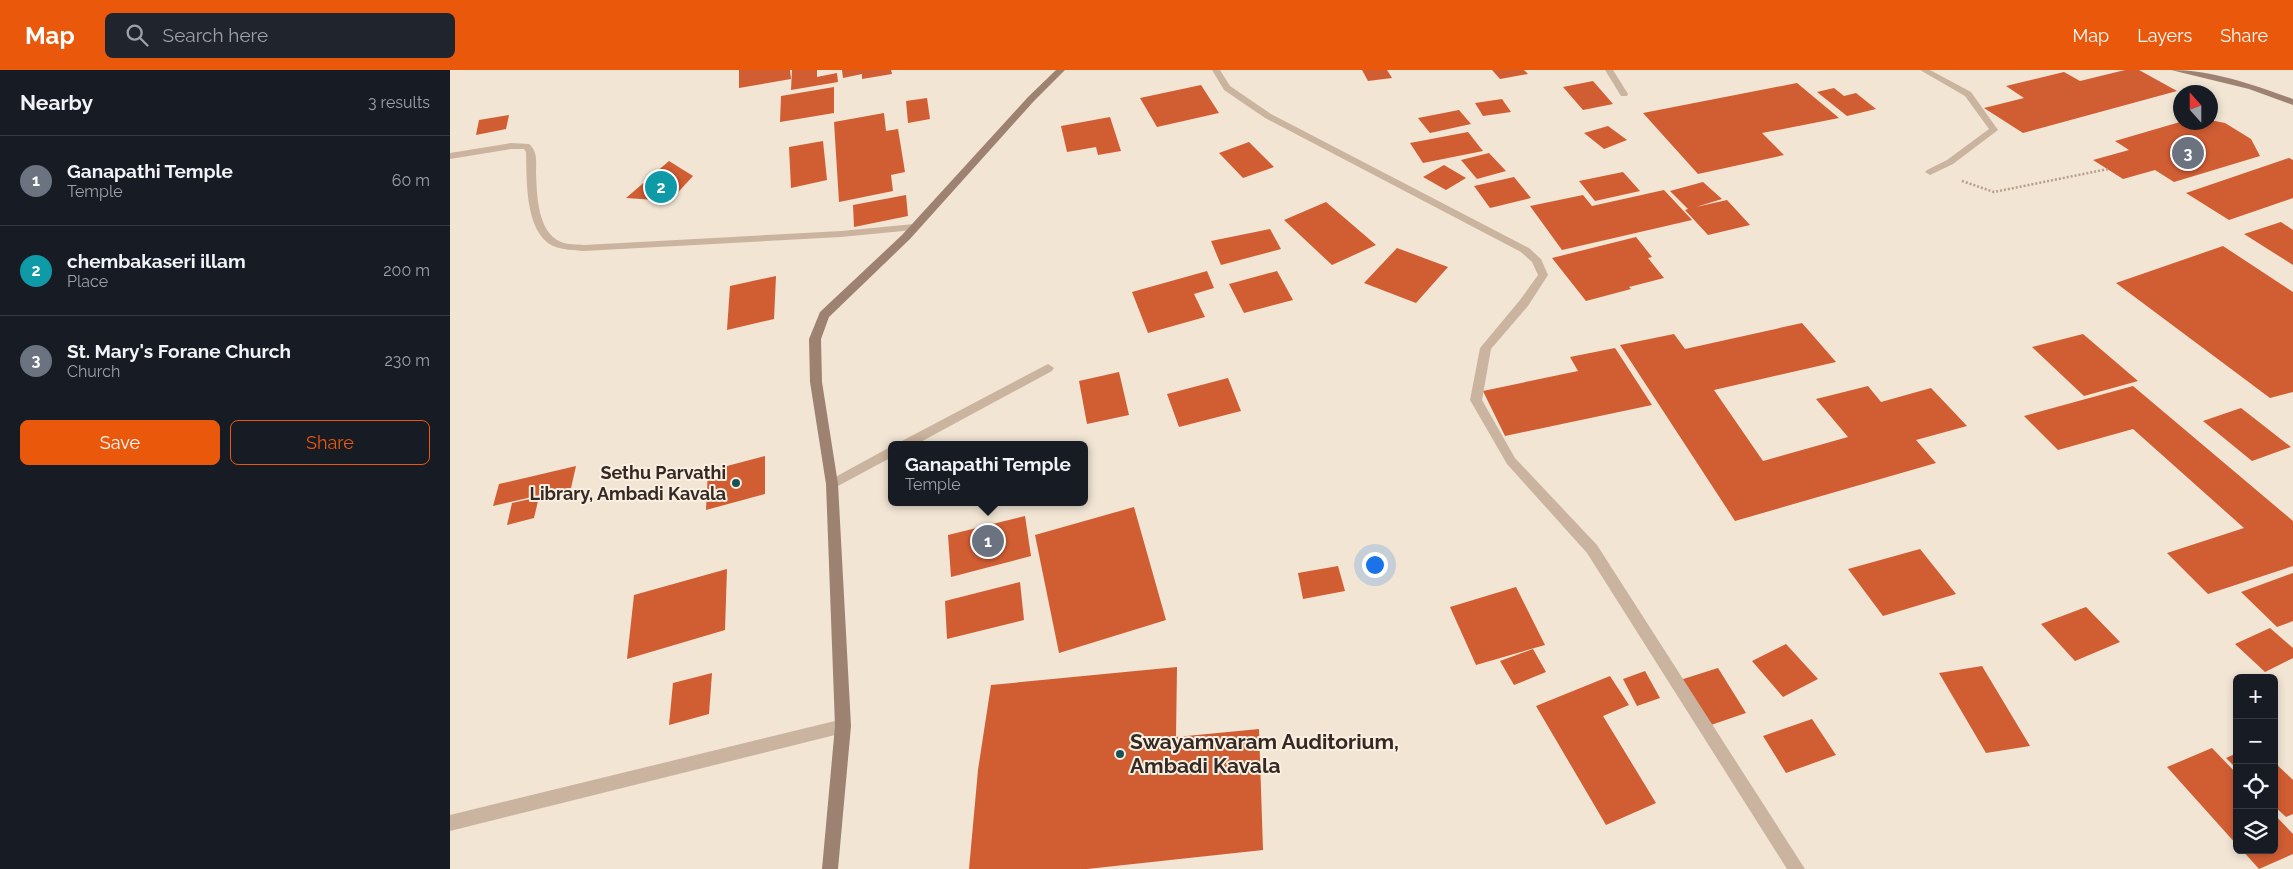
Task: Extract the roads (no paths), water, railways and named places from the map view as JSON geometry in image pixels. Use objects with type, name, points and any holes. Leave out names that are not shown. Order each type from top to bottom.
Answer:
[{"type":"main road","points":[[830,869],[843,726],[832,484],[816,382],[815,339],[824,315],[914,227],[1031,99],[1061,70]]},
{"type":"main road","points":[[2175,70],[2251,88],[2293,102]]},
{"type":"street","points":[[1216,70],[1227,88],[1268,116],[1524,250],[1537,260],[1543,275],[1524,303],[1486,348],[1476,400],[1511,461],[1592,549],[1797,869]]},
{"type":"street","points":[[1609,70],[1624,94]]},
{"type":"street","points":[[1924,70],[1968,94],[1994,130],[1950,162],[1930,172]]},
{"type":"street","points":[[450,156],[511,146],[526,146],[531,152],[534,207],[542,233],[555,244],[584,248],[841,234],[914,227]]},
{"type":"street","points":[[911,441],[1048,368]]},
{"type":"street","points":[[832,484],[888,454]]},
{"type":"street","points":[[450,823],[843,726]]},
{"type":"place","name":"St. Mary's Forane Church","points":[[2188,153]]},
{"type":"place","name":"chembakaseri illam","points":[[661,187]]},
{"type":"place","name":"Sethu Parvathi Library, Ambadi Kavala","points":[[736,483]]},
{"type":"place","name":"Ganapathi Temple","points":[[988,541]]},
{"type":"place","name":"Swayamvaram Auditorium, Ambadi Kavala","points":[[1120,754]]}]
